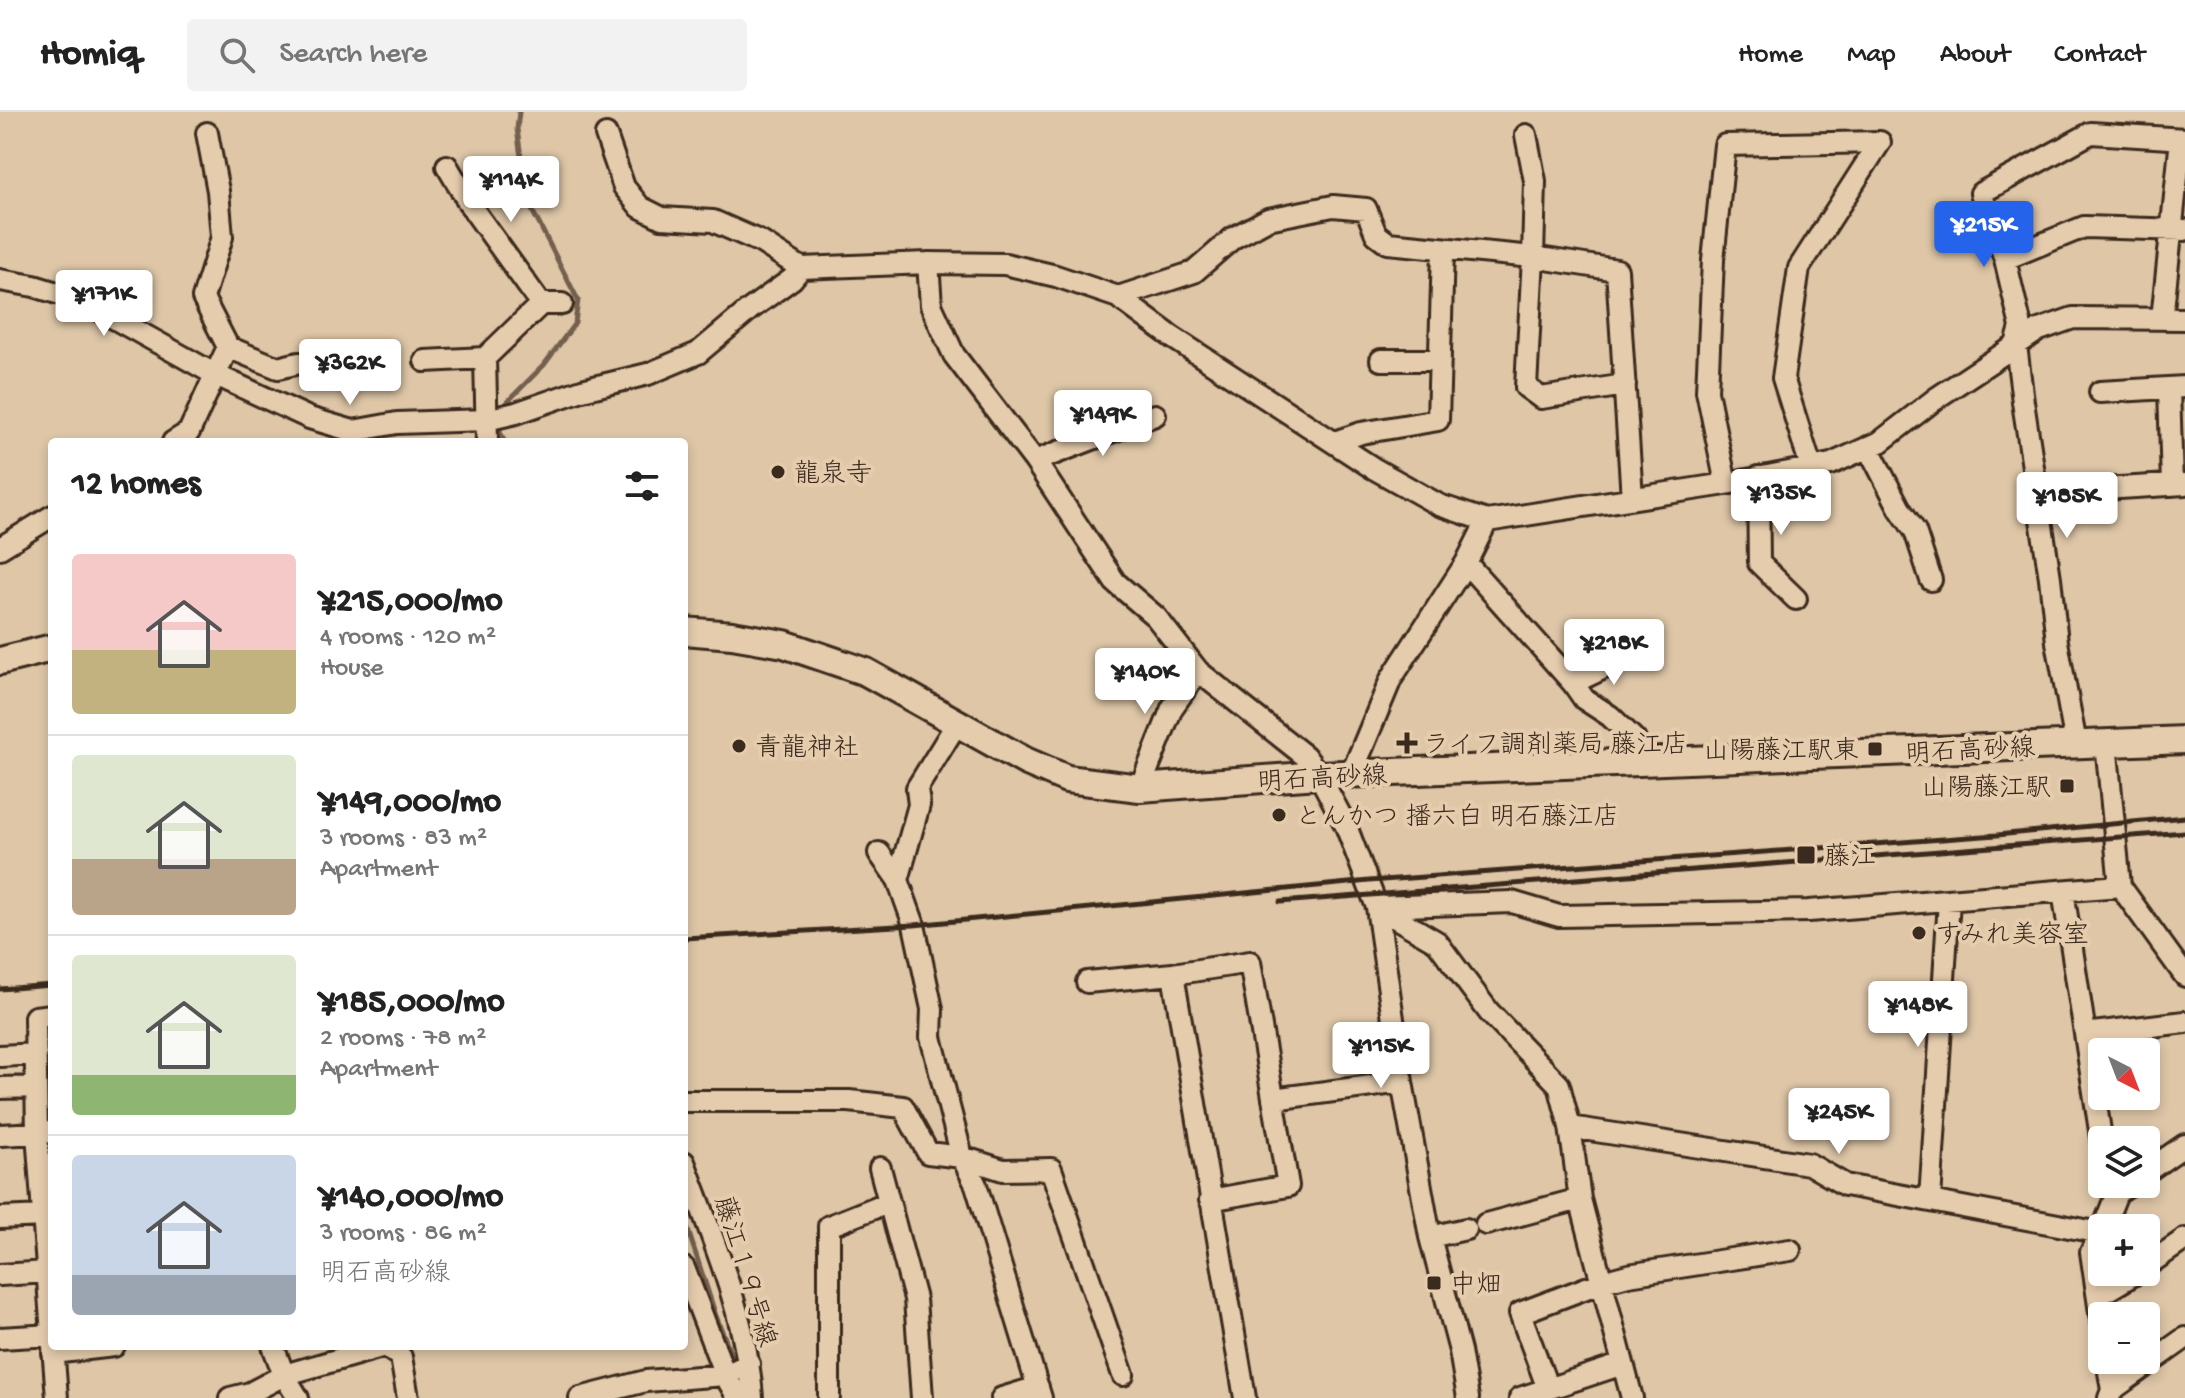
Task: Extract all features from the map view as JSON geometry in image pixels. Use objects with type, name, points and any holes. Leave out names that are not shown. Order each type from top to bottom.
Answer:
[{"type":"main road","name":"明石高砂線","points":[[688,631],[784,644],[866,672],[1025,761],[1067,779],[1140,788],[1319,775],[2185,740]]},
{"type":"main road","points":[[0,661],[48,649]]},
{"type":"street","points":[[207,133],[218,191],[222,237],[203,298],[228,347],[278,368],[299,363],[331,365]]},
{"type":"street","points":[[2076,744],[2057,642],[2016,345],[2021,327],[2005,259],[1981,193],[2091,133],[2183,139],[2178,230],[2162,319]]},
{"type":"street","points":[[606,135],[624,187],[640,207],[662,218],[713,221],[761,242],[801,268],[928,263],[1005,264],[1056,276],[1118,297],[1172,337],[1373,468],[1439,505],[1487,521],[1726,484],[1831,464],[1880,442],[1938,397],[2039,330],[2073,318],[2185,319]]},
{"type":"street","points":[[1526,135],[1535,181],[1526,387],[1541,398],[1625,385]]},
{"type":"street","points":[[1726,484],[1707,391],[1713,260],[1725,145],[1880,142],[1799,268],[1783,378],[1811,467]]},
{"type":"street","points":[[425,361],[485,358],[552,304],[470,205],[447,166]]},
{"type":"street","points":[[1118,297],[1194,272],[1233,238],[1268,219],[1333,206],[1366,209],[1376,234],[1388,243],[1533,257],[1617,270],[1632,498]]},
{"type":"street","points":[[2005,259],[2084,227],[2178,230]]},
{"type":"street","points":[[1335,442],[1361,433],[1438,420],[1443,250]]},
{"type":"street","points":[[928,263],[931,305],[954,355],[1035,461],[1115,582],[1156,617],[1198,671],[1305,756],[1319,775],[1346,826],[1377,907],[1402,1082],[1430,1237],[1460,1351],[1468,1398]]},
{"type":"street","points":[[0,280],[34,286],[83,301],[216,375],[309,418],[353,431],[397,423],[486,420],[582,390],[648,374],[698,353],[792,279],[801,268]]},
{"type":"street","points":[[179,438],[189,432],[228,347]]},
{"type":"street","points":[[485,358],[487,438]]},
{"type":"street","points":[[1381,360],[1440,360]]},
{"type":"street","points":[[2100,392],[2177,387],[2179,484],[2103,489]]},
{"type":"street","points":[[1035,461],[1155,415]]},
{"type":"street","points":[[1868,447],[1915,531],[1931,580]]},
{"type":"street","points":[[1758,477],[1759,563],[1796,599]]},
{"type":"street","points":[[0,548],[48,518]]},
{"type":"street","points":[[1351,775],[1391,679],[1466,563],[1487,521]]},
{"type":"street","points":[[1466,563],[1584,699],[1610,716],[1635,740],[1642,763]]},
{"type":"street","points":[[1573,683],[1635,653]]},
{"type":"street","points":[[1140,788],[1172,708],[1198,671]]},
{"type":"street","points":[[898,880],[919,805],[917,788],[957,723]]},
{"type":"street","points":[[2106,743],[2120,886],[2185,976]]},
{"type":"street","points":[[879,853],[898,880],[914,925],[932,1009],[931,1037],[962,1157],[976,1185],[1039,1393],[1002,1398]]},
{"type":"street","points":[[1377,907],[1512,902],[1559,916],[1809,911],[2120,886]]},
{"type":"street","points":[[2063,891],[2099,1126]]},
{"type":"street","points":[[1930,1200],[1949,900]]},
{"type":"street","points":[[1377,907],[1437,942],[1489,1012],[1559,1085],[1570,1127],[1580,1199],[1632,1398]]},
{"type":"street","points":[[1087,982],[1173,974],[1250,962],[1288,1186],[1210,1200]]},
{"type":"street","points":[[1173,974],[1245,1398]]},
{"type":"street","points":[[0,1275],[48,1272],[44,1216],[45,1132],[36,1087],[41,1060],[35,1017],[48,1015]]},
{"type":"street","points":[[2085,1034],[2185,1022]]},
{"type":"street","points":[[0,1056],[41,1060]]},
{"type":"street","points":[[1273,1099],[1402,1082]]},
{"type":"street","points":[[0,1088],[36,1087]]},
{"type":"street","points":[[688,1101],[849,1101],[903,1107],[928,1153],[962,1157],[1003,1170],[1051,1169],[1123,1375]]},
{"type":"street","points":[[1570,1127],[1809,1164],[1845,1185],[2088,1229]]},
{"type":"street","points":[[0,1135],[45,1132]]},
{"type":"street","points":[[2160,1162],[2185,1145]]},
{"type":"street","points":[[880,1168],[915,1299],[922,1398]]},
{"type":"street","name":"藤江１９号線","points":[[688,1173],[718,1255],[749,1364],[752,1398]]},
{"type":"street","points":[[1430,1237],[1580,1199]]},
{"type":"street","points":[[829,1398],[829,1226],[889,1202]]},
{"type":"street","points":[[0,1218],[44,1216]]},
{"type":"street","points":[[2160,1256],[2185,1239]]},
{"type":"street","points":[[1548,1389],[1520,1313],[1628,1275],[1790,1250]]},
{"type":"street","points":[[688,1278],[725,1375],[738,1398]]},
{"type":"street","points":[[2096,1286],[2099,1302]]},
{"type":"street","points":[[2098,1296],[2115,1286]]},
{"type":"street","points":[[0,1338],[48,1342]]},
{"type":"street","points":[[2110,1394],[2185,1338]]},
{"type":"street","points":[[52,1350],[52,1398]]},
{"type":"street","points":[[275,1350],[284,1375],[298,1398]]},
{"type":"street","points":[[230,1398],[250,1393],[325,1354],[355,1350]]},
{"type":"street","points":[[391,1350],[401,1357],[408,1398]]},
{"type":"street","points":[[580,1398],[646,1381],[725,1375],[749,1364]]},
{"type":"street","points":[[1520,1398],[1623,1364]]},
{"type":"street","points":[[2108,1374],[2110,1394]]},
{"type":"waterway","points":[[502,410],[544,365],[575,323],[578,300],[532,210],[517,129],[519,112]]},
{"type":"waterway","points":[[501,420],[503,438]]},
{"type":"waterway","points":[[688,1230],[735,1364]]},
{"type":"railway","points":[[688,938],[914,925],[1369,881],[1997,835],[2185,817]]},
{"type":"railway","points":[[1280,902],[2185,832]]},
{"type":"railway","points":[[0,989],[48,985]]},
{"type":"place","name":"龍泉寺","points":[[778,472]]},
{"type":"place","name":"ライフ調剤薬局 藤江店","points":[[1407,743]]},
{"type":"place","name":"青龍神社","points":[[739,746]]},
{"type":"place","name":"山陽藤江駅東","points":[[1875,749]]},
{"type":"place","name":"山陽藤江駅","points":[[2067,786]]},
{"type":"place","name":"とんかつ 播六白 明石藤江店","points":[[1279,815]]},
{"type":"place","name":"藤江","points":[[1806,855]]},
{"type":"place","name":"すみれ美容室","points":[[1919,933]]},
{"type":"place","name":"中畑","points":[[1434,1283]]}]
